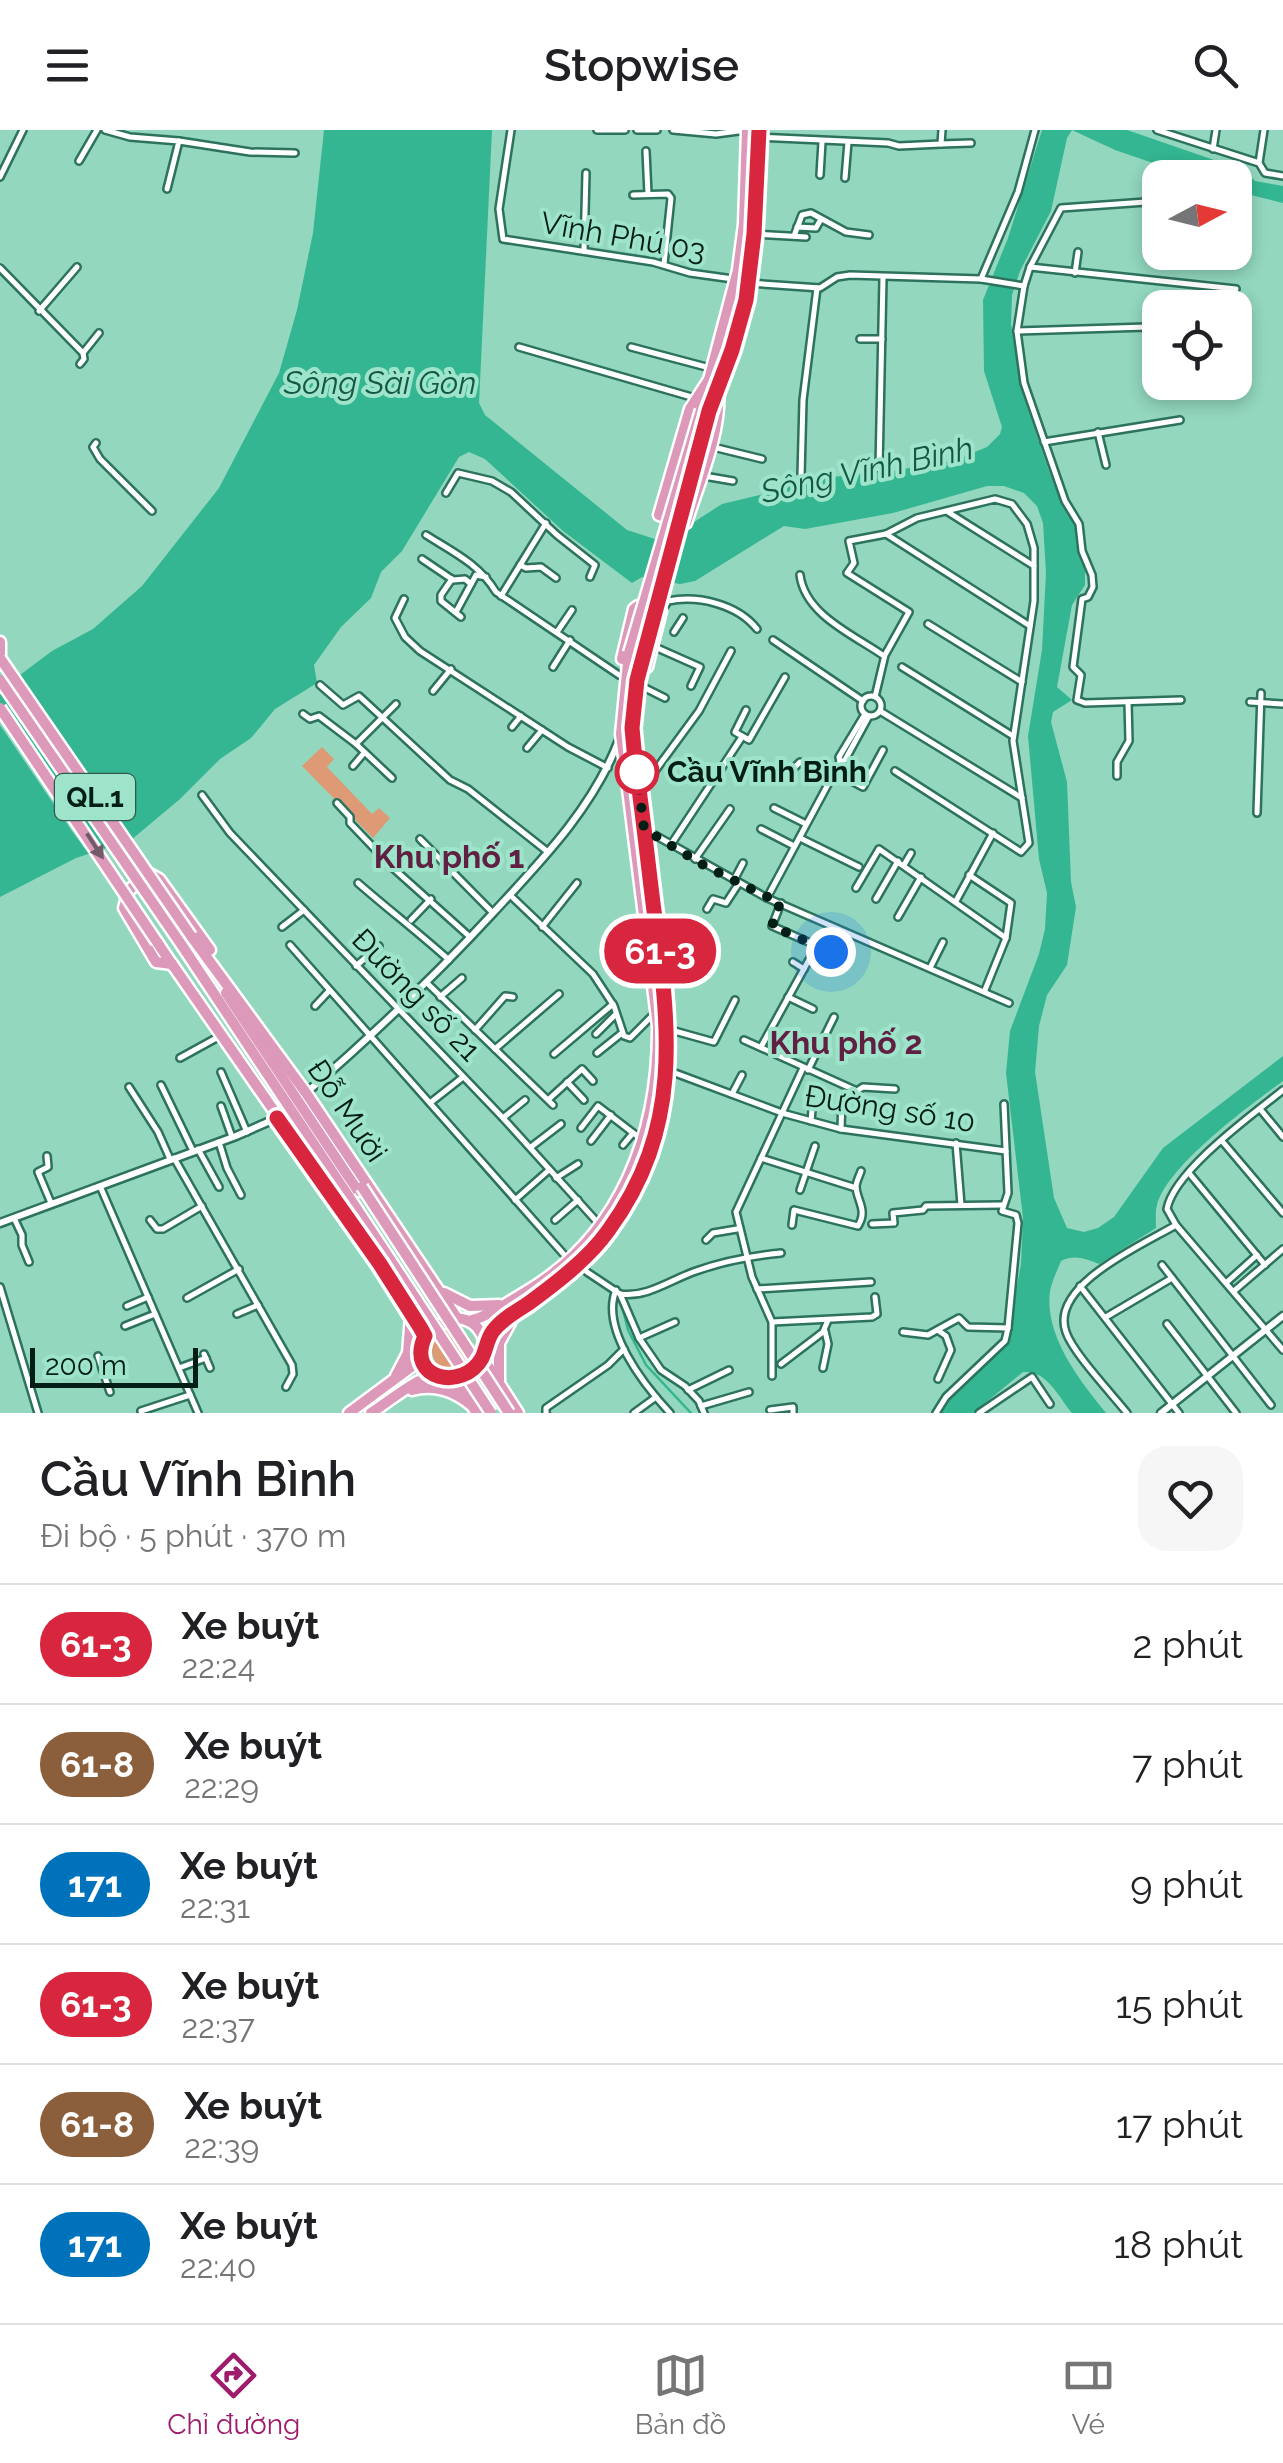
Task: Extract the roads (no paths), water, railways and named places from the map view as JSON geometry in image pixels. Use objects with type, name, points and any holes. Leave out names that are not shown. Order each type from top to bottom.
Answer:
[{"type":"highway","points":[[422,1332],[501,1306],[605,1236],[642,1174],[664,1104],[668,1029],[639,791],[625,730],[630,653],[714,378],[744,224],[747,130]]},
{"type":"highway","points":[[714,378],[718,408],[686,524],[659,514],[695,398],[714,378],[738,334],[749,282],[759,134]]},
{"type":"highway","points":[[625,730],[705,410]]},
{"type":"highway","points":[[371,1413],[421,1380],[475,1382],[494,1330],[570,1260],[600,1225],[634,1170],[654,1105],[658,1071],[656,1012],[625,730],[619,674],[634,609],[641,606],[661,612],[639,720],[625,730]]},
{"type":"highway","name":"QL.1","points":[[1,651],[186,940]]},
{"type":"highway","name":"QL.1","points":[[0,668],[186,940]]},
{"type":"highway","name":"QL.1","points":[[0,680],[186,940]]},
{"type":"highway","name":"Đỗ Mười","points":[[0,708],[267,1102],[293,1105]]},
{"type":"highway","name":"QL.1","points":[[172,964],[156,962],[126,914],[125,897],[144,876],[152,874],[211,952],[240,992],[245,1013]]},
{"type":"highway","name":"Đỗ Mười","points":[[186,940],[258,1025],[293,1105],[447,1304],[463,1319]]},
{"type":"highway","name":"Đỗ Mười","points":[[186,940],[353,1194]]},
{"type":"highway","name":"Đỗ Mười","points":[[172,964],[267,1102]]},
{"type":"highway","name":"Đỗ Mười","points":[[245,1013],[422,1332]]},
{"type":"highway","name":"QL.1","points":[[353,1194],[488,1413]]},
{"type":"highway","name":"QL.1","points":[[353,1194],[506,1413]]},
{"type":"highway","points":[[436,1286],[466,1305],[501,1306]]},
{"type":"highway","points":[[350,1413],[412,1366],[420,1354],[424,1318],[447,1304]]},
{"type":"highway","points":[[499,1382],[501,1338],[523,1307]]},
{"type":"highway","points":[[393,1381],[408,1353],[411,1312]]},
{"type":"highway","points":[[463,1319],[481,1332],[485,1357],[518,1413]]},
{"type":"highway","points":[[420,1354],[427,1369],[452,1381],[474,1409]]},
{"type":"highway","points":[[402,1392],[432,1388],[453,1393],[474,1409]]},
{"type":"street","points":[[0,177],[23,130]]},
{"type":"street","points":[[79,161],[97,130]]},
{"type":"street","points":[[106,130],[236,150],[295,153]]},
{"type":"street","name":"Vĩnh Phú 03","points":[[510,130],[499,210],[503,239],[736,279]]},
{"type":"street","points":[[597,130],[625,130]]},
{"type":"street","points":[[637,130],[657,130]]},
{"type":"street","points":[[672,130],[716,134],[747,130]]},
{"type":"street","points":[[941,144],[942,130]]},
{"type":"street","points":[[759,134],[822,142],[888,142],[899,146],[970,142],[969,130]]},
{"type":"street","points":[[982,280],[1012,207],[1035,130]]},
{"type":"street","points":[[1157,130],[1259,163],[1265,172],[1283,176]]},
{"type":"street","points":[[1213,149],[1216,130]]},
{"type":"street","points":[[1259,163],[1264,130]]},
{"type":"street","points":[[167,189],[179,141]]},
{"type":"street","points":[[820,175],[822,142]]},
{"type":"street","points":[[845,178],[848,142]]},
{"type":"street","points":[[646,151],[648,194]]},
{"type":"street","points":[[584,251],[586,173]]},
{"type":"street","points":[[633,196],[668,194],[671,198],[664,264]]},
{"type":"street","points":[[1142,202],[1061,208],[1030,267],[1017,332],[1024,383],[1065,501],[1079,524],[1082,551],[1092,574],[1093,588],[1079,604],[1073,667],[1081,674],[1078,700],[1180,700]]},
{"type":"street","points":[[794,236],[802,215],[811,213],[846,232],[869,235]]},
{"type":"street","points":[[797,228],[816,228],[822,219]]},
{"type":"street","points":[[754,234],[806,237]]},
{"type":"street","points":[[1075,273],[1078,252]]},
{"type":"street","points":[[40,311],[77,267]]},
{"type":"street","points":[[1030,267],[1236,289]]},
{"type":"street","points":[[0,268],[83,353]]},
{"type":"street","points":[[749,282],[817,288],[844,275],[982,280],[1024,286]]},
{"type":"street","points":[[871,468],[880,468],[883,278]]},
{"type":"street","points":[[801,476],[803,400],[817,288]]},
{"type":"street","points":[[1017,332],[1142,327]]},
{"type":"street","points":[[80,364],[83,353],[99,333]]},
{"type":"street","points":[[860,339],[882,339]]},
{"type":"street","points":[[519,347],[695,398]]},
{"type":"street","points":[[631,347],[714,378]]},
{"type":"street","points":[[1044,442],[1180,420]]},
{"type":"street","points":[[1098,432],[1106,466]]},
{"type":"street","points":[[96,444],[93,446],[100,459],[152,511]]},
{"type":"street","points":[[710,446],[762,459]]},
{"type":"street","points":[[446,494],[458,473],[492,481],[511,492],[596,566],[590,577]]},
{"type":"street","points":[[701,476],[733,481]]},
{"type":"street","points":[[880,711],[875,697],[884,656],[909,612],[847,571],[854,563],[849,540],[886,534],[917,518],[996,499],[1012,504],[1031,534],[1034,566],[1030,626],[1014,736],[1030,834],[1027,846],[1020,852],[895,771]]},
{"type":"street","points":[[946,511],[1034,566]]},
{"type":"street","points":[[501,596],[546,523]]},
{"type":"street","points":[[886,534],[1030,626]]},
{"type":"street","points":[[426,535],[470,562],[501,596],[619,674]]},
{"type":"street","points":[[422,559],[452,579],[465,579],[471,584]]},
{"type":"street","points":[[520,564],[526,568],[540,567],[556,578]]},
{"type":"street","points":[[452,579],[441,596],[458,614],[476,575],[486,577]]},
{"type":"street","points":[[800,575],[814,608],[884,656]]},
{"type":"street","points":[[661,612],[668,601],[700,598],[750,620],[757,629]]},
{"type":"street","points":[[404,599],[395,618],[405,637],[420,651],[608,768]]},
{"type":"street","points":[[556,632],[572,610]]},
{"type":"street","points":[[674,632],[683,618]]},
{"type":"street","points":[[928,624],[1022,682]]},
{"type":"street","points":[[553,667],[570,640]]},
{"type":"street","points":[[773,640],[862,701],[867,715]]},
{"type":"street","points":[[652,645],[700,667],[691,686]]},
{"type":"street","points":[[639,791],[698,711],[731,650]]},
{"type":"street","points":[[902,666],[1014,736]]},
{"type":"street","points":[[433,691],[451,669]]},
{"type":"street","points":[[746,710],[735,728],[749,740],[785,676]]},
{"type":"street","points":[[320,685],[343,706],[360,696],[450,780],[468,789],[548,852]]},
{"type":"street","points":[[643,688],[664,698]]},
{"type":"street","points":[[1257,813],[1261,693]]},
{"type":"street","points":[[862,701],[875,697]]},
{"type":"street","points":[[1117,776],[1117,762],[1129,742],[1128,702]]},
{"type":"street","points":[[1250,702],[1283,704]]},
{"type":"street","points":[[356,744],[396,704]]},
{"type":"street","points":[[767,898],[833,776],[839,757],[867,715],[880,711],[1022,798]]},
{"type":"street","points":[[303,714],[310,720],[319,716],[392,778]]},
{"type":"street","points":[[512,728],[521,716]]},
{"type":"street","points":[[527,748],[542,730]]},
{"type":"street","points":[[0,1223],[247,1132],[293,1105],[372,1038],[510,895],[596,791],[625,730]]},
{"type":"street","points":[[671,844],[742,737]]},
{"type":"street","points":[[789,773],[800,762],[863,786],[883,750]]},
{"type":"street","points":[[353,766],[364,753]]},
{"type":"street","name":"Đường số 21","points":[[202,795],[230,833],[504,1118],[600,1225]]},
{"type":"street","points":[[337,803],[350,817],[350,823],[393,868],[470,938]]},
{"type":"street","points":[[774,808],[806,824]]},
{"type":"street","points":[[695,859],[730,809]]},
{"type":"street","points":[[644,829],[767,898],[1009,1002]]},
{"type":"street","points":[[761,829],[795,846]]},
{"type":"street","points":[[956,901],[992,833]]},
{"type":"street","points":[[800,838],[859,867]]},
{"type":"street","points":[[420,839],[493,913]]},
{"type":"street","points":[[856,888],[878,849],[1006,938]]},
{"type":"street","points":[[876,899],[911,854]]},
{"type":"street","points":[[708,909],[713,899],[726,903],[743,862]]},
{"type":"street","points":[[969,875],[1011,903],[1006,938],[985,990]]},
{"type":"street","points":[[898,917],[921,877]]},
{"type":"street","points":[[358,883],[449,960]]},
{"type":"street","points":[[542,927],[576,883]]},
{"type":"street","points":[[510,895],[593,974],[613,1004],[622,1033],[630,1038],[656,1012]]},
{"type":"street","points":[[411,920],[430,899]]},
{"type":"street","points":[[780,903],[770,924],[831,952]]},
{"type":"street","points":[[282,927],[304,910]]},
{"type":"street","points":[[930,967],[944,942]]},
{"type":"street","points":[[290,945],[570,1260],[618,1292],[644,1293],[745,1256],[782,1254]]},
{"type":"street","points":[[356,966],[379,946]]},
{"type":"street","points":[[761,1048],[816,947]]},
{"type":"street","points":[[793,962],[804,968]]},
{"type":"street","points":[[440,997],[462,978]]},
{"type":"street","points":[[426,983],[550,1102],[582,1069],[593,1081]]},
{"type":"street","points":[[315,1006],[329,991]]},
{"type":"street","points":[[494,1049],[559,994]]},
{"type":"street","points":[[474,1030],[505,996],[513,997]]},
{"type":"street","points":[[788,998],[813,1008]]},
{"type":"street","points":[[668,1029],[714,1042],[735,1000]]},
{"type":"street","points":[[554,1054],[613,1004]]},
{"type":"street","points":[[596,1034],[616,1014]]},
{"type":"street","points":[[772,1376],[772,1322],[745,1256],[736,1212],[782,1113],[834,1017]]},
{"type":"street","points":[[597,1053],[622,1033]]},
{"type":"street","points":[[180,1058],[220,1036]]},
{"type":"street","points":[[744,1040],[857,1091],[863,1087],[895,1089]]},
{"type":"street","points":[[586,1074],[594,1067]]},
{"type":"street","name":"Đường số 10","points":[[668,1070],[782,1113],[841,1129],[1006,1151],[1004,1104]]},
{"type":"street","points":[[220,1072],[247,1132]]},
{"type":"street","points":[[732,1095],[742,1075]]},
{"type":"street","points":[[430,1104],[464,1076]]},
{"type":"street","points":[[567,1082],[584,1100]]},
{"type":"street","points":[[161,1085],[219,1187]]},
{"type":"street","points":[[129,1087],[292,1365],[293,1374],[286,1387]]},
{"type":"street","points":[[811,1121],[814,1088]]},
{"type":"street","points":[[1283,1090],[1192,1167],[1168,1199],[1167,1208],[1176,1225],[1283,1350]]},
{"type":"street","points":[[841,1129],[842,1098]]},
{"type":"street","points":[[504,1118],[525,1100]]},
{"type":"street","points":[[221,1106],[232,1138]]},
{"type":"street","points":[[581,1128],[598,1106],[643,1141]]},
{"type":"street","points":[[1260,1109],[1283,1137]]},
{"type":"street","points":[[591,1141],[611,1116]]},
{"type":"street","points":[[531,1147],[561,1124]]},
{"type":"street","points":[[623,1145],[632,1133]]},
{"type":"street","points":[[1222,1141],[1283,1212]]},
{"type":"street","points":[[219,1142],[241,1195]]},
{"type":"street","points":[[956,1142],[961,1205]]},
{"type":"street","points":[[800,1190],[815,1146]]},
{"type":"street","points":[[936,1413],[946,1397],[1006,1341],[1018,1224],[1016,1216],[1002,1211],[1008,1193],[1006,1151]]},
{"type":"street","points":[[48,1156],[48,1166],[38,1172],[51,1204]]},
{"type":"street","points":[[761,1158],[856,1188]]},
{"type":"street","points":[[556,1178],[578,1164]]},
{"type":"street","points":[[514,1200],[549,1170]]},
{"type":"street","points":[[792,1225],[794,1210],[858,1226],[862,1208],[856,1188],[861,1171]]},
{"type":"street","points":[[1189,1173],[1265,1265]]},
{"type":"street","points":[[100,1186],[198,1413]]},
{"type":"street","points":[[555,1220],[578,1200]]},
{"type":"street","points":[[150,1220],[157,1229],[163,1229],[202,1206]]},
{"type":"street","points":[[872,1224],[894,1224],[893,1213],[923,1210],[926,1206],[1002,1206]]},
{"type":"street","points":[[14,1218],[29,1262]]},
{"type":"street","points":[[1127,1413],[1067,1336],[1066,1307],[1088,1278],[1176,1225]]},
{"type":"street","points":[[706,1240],[713,1233],[738,1229]]},
{"type":"street","points":[[1234,1291],[1283,1250]]},
{"type":"street","points":[[1227,1282],[1257,1255]]},
{"type":"street","points":[[1162,1265],[1272,1405]]},
{"type":"street","points":[[187,1298],[239,1269]]},
{"type":"street","points":[[1105,1318],[1172,1278]]},
{"type":"street","points":[[757,1289],[870,1282]]},
{"type":"street","points":[[1080,1286],[1179,1413]]},
{"type":"street","points":[[0,1287],[38,1413]]},
{"type":"street","points":[[618,1292],[639,1338],[661,1370],[688,1390],[703,1410],[749,1392]]},
{"type":"street","points":[[618,1292],[611,1303],[624,1349],[634,1369],[670,1413]]},
{"type":"street","points":[[772,1322],[878,1314],[875,1296]]},
{"type":"street","points":[[127,1306],[148,1297]]},
{"type":"street","points":[[237,1314],[258,1305]]},
{"type":"street","points":[[125,1326],[155,1314]]},
{"type":"street","points":[[1161,1413],[1283,1316]]},
{"type":"street","points":[[903,1332],[928,1335],[959,1318],[968,1326],[1008,1328]]},
{"type":"street","points":[[781,1364],[824,1329],[828,1320]]},
{"type":"street","points":[[639,1338],[675,1322]]},
{"type":"street","points":[[1167,1324],[1236,1413]]},
{"type":"street","points":[[823,1368],[828,1344],[824,1329]]},
{"type":"street","points":[[938,1379],[951,1350],[946,1336],[939,1331]]},
{"type":"street","points":[[546,1413],[546,1408],[608,1365],[624,1349]]},
{"type":"street","points":[[98,1356],[110,1392]]},
{"type":"street","points":[[179,1368],[205,1356],[210,1368]]},
{"type":"street","points":[[688,1390],[729,1370]]},
{"type":"street","points":[[979,1413],[1032,1377],[1050,1404]]},
{"type":"street","points":[[141,1411],[190,1395]]},
{"type":"street","points":[[634,1413],[656,1397]]},
{"type":"street","points":[[770,1410],[793,1407],[794,1413]]},
{"type":"water","name":"Sông Sài Gòn","points":[[324,130],[492,130],[479,403],[485,415],[627,530],[658,540],[677,533],[722,504],[777,491],[792,481],[892,471],[955,460],[987,447],[1002,427],[984,371],[983,300],[1008,238],[1042,130],[1072,130],[1051,211],[1012,295],[1011,324],[1022,392],[1050,474],[1075,524],[1085,571],[1085,585],[1072,605],[1057,687],[1072,700],[1053,712],[1051,722],[1067,782],[1071,882],[1076,907],[1067,965],[1047,995],[1039,1026],[1035,1072],[1054,1198],[1067,1228],[1084,1232],[1114,1217],[1163,1148],[1283,1056],[1283,1081],[1211,1137],[1164,1189],[1157,1205],[1156,1228],[1099,1264],[1076,1258],[1061,1261],[1050,1291],[1053,1325],[1066,1357],[1106,1413],[1072,1413],[1045,1380],[1023,1372],[973,1413],[940,1413],[948,1398],[1007,1342],[1021,1264],[1023,1218],[1006,1073],[1010,1031],[1045,929],[1047,893],[1039,859],[1028,736],[1042,650],[1046,573],[1043,523],[1037,506],[1024,493],[1004,486],[987,486],[893,513],[805,529],[784,526],[695,581],[680,584],[642,577],[632,583],[563,531],[485,459],[469,452],[459,457],[402,551],[381,572],[371,598],[341,627],[314,665],[317,683],[275,709],[251,738],[220,759],[131,840],[76,858],[0,897],[0,690],[52,651],[93,629],[142,586],[219,488],[279,373],[313,233]]},
{"type":"water","points":[[1072,130],[1127,130],[1214,160],[1144,160]]},
{"type":"water","points":[[1252,178],[1283,186],[1283,203],[1252,195]]},
{"type":"waterway","points":[[621,1302],[628,1330],[646,1365],[691,1413]]},
{"type":"place","name":"Cầu Vĩnh Bình","points":[[637,772]]},
{"type":"district","name":"Khu phố 1","points":[[449,857]]},
{"type":"district","name":"Khu phố 2","points":[[846,1043]]},
{"type":"water label","name":"Sông Vĩnh Bình","points":[[867,470]]}]
